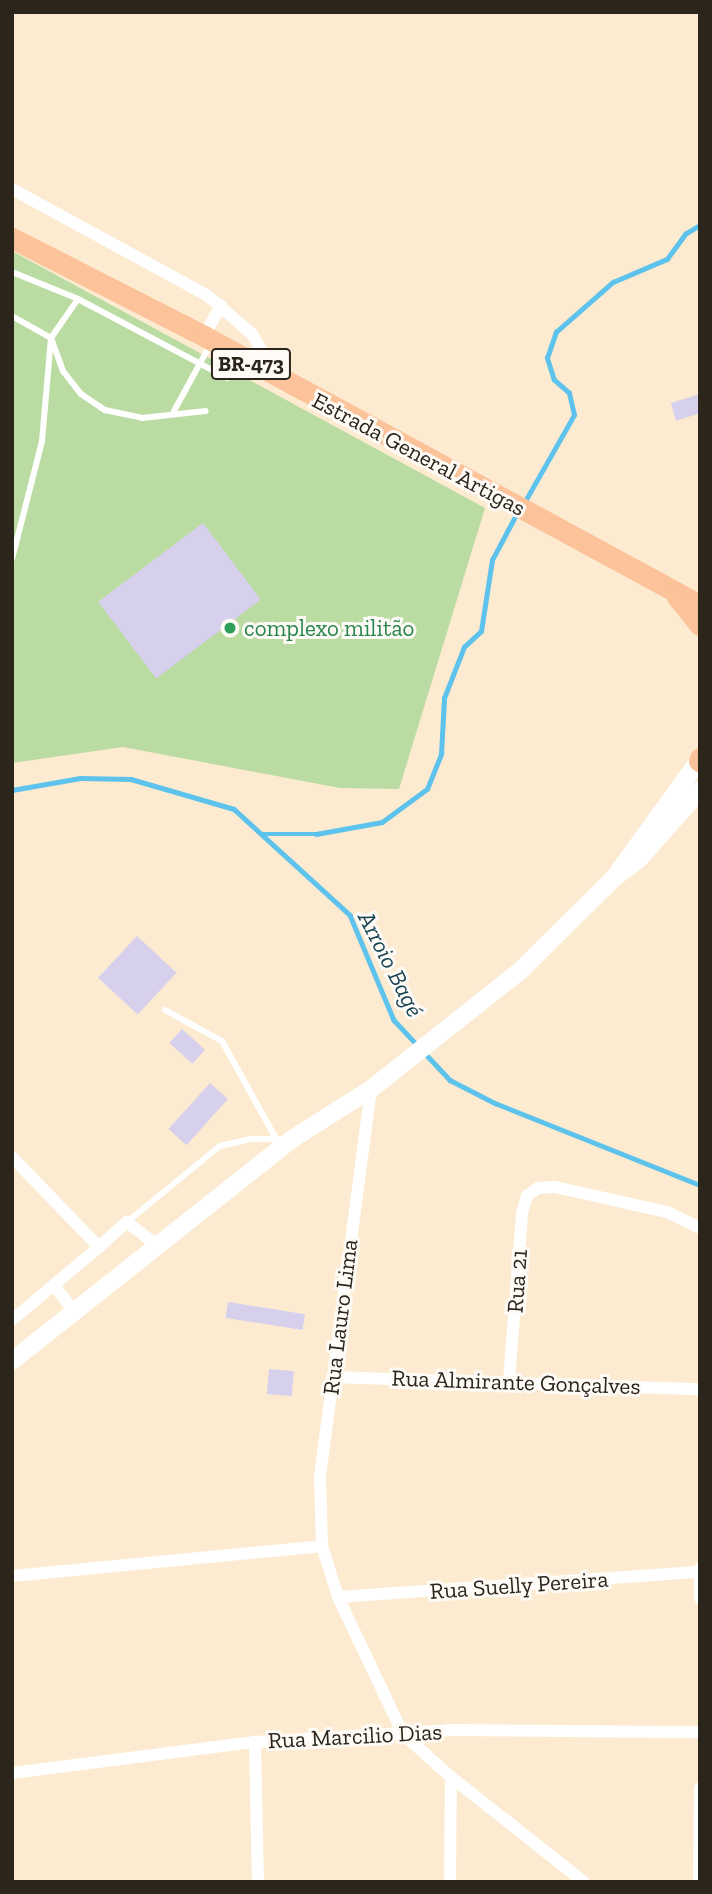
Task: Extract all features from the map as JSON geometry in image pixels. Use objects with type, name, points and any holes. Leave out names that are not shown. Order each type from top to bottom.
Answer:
[{"type":"main road","name":"Estrada General Artigas","points":[[12,238],[208,338],[278,379],[490,492],[676,596]]},
{"type":"main road","points":[[676,596],[700,604]]},
{"type":"main road","points":[[676,596],[700,618]]},
{"type":"main road","points":[[676,596],[700,625]]},
{"type":"main road","points":[[615,877],[634,844],[699,759]]},
{"type":"main road","points":[[12,1361],[158,1246],[284,1139],[378,1084],[521,970],[615,877],[639,859],[700,790]]},
{"type":"street","points":[[12,189],[220,305],[252,334],[278,379]]},
{"type":"street","points":[[208,338],[220,305]]},
{"type":"street","name":"Rua Lauro Lima","points":[[378,1084],[332,1377],[320,1478],[322,1546],[338,1597],[403,1734]]},
{"type":"street","points":[[12,1157],[99,1247]]},
{"type":"street","name":"Rua 21","points":[[509,1380],[522,1213],[527,1196],[538,1188],[555,1187],[667,1212],[700,1228]]},
{"type":"street","points":[[12,1320],[127,1222],[158,1246]]},
{"type":"street","points":[[54,1285],[75,1311]]},
{"type":"street","name":"Rua Almirante Gonçalves","points":[[332,1377],[509,1380],[700,1389]]},
{"type":"street","points":[[12,1576],[322,1546]]},
{"type":"street","points":[[700,1571],[700,1598]]},
{"type":"street","name":"Rua Suelly Pereira","points":[[338,1597],[700,1571]]},
{"type":"street","name":"Rua Marcilio Dias","points":[[12,1773],[255,1742],[531,1727],[700,1732]]},
{"type":"street","points":[[403,1734],[451,1777],[584,1882]]},
{"type":"street","points":[[255,1742],[258,1882]]},
{"type":"street","points":[[450,1882],[451,1777]]},
{"type":"street","points":[[699,1882],[700,1788]]},
{"type":"lane","points":[[12,272],[78,299],[227,378]]},
{"type":"lane","points":[[12,559],[42,441],[51,338],[78,299]]},
{"type":"lane","points":[[12,316],[51,338],[75,387],[105,410],[142,418],[174,411],[206,411]]},
{"type":"lane","points":[[174,411],[201,364],[208,338]]},
{"type":"lane","points":[[127,1222],[220,1146],[284,1139],[222,1041],[164,1010]]},
{"type":"green space","name":"complexo militão","points":[[12,251],[485,508],[399,789],[340,788],[123,747],[12,763]]},
{"type":"building","points":[[700,394],[700,413],[676,421],[671,403]]},
{"type":"building","points":[[203,523],[261,600],[156,679],[98,602]]},
{"type":"building","points":[[137,936],[176,973],[138,1015],[98,978]]},
{"type":"building","points":[[182,1029],[205,1050],[192,1064],[169,1043]]},
{"type":"building","points":[[210,1083],[228,1099],[186,1145],[169,1129]]},
{"type":"building","points":[[228,1302],[305,1314],[303,1330],[225,1318]]},
{"type":"building","points":[[269,1369],[294,1371],[292,1396],[267,1394]]},
{"type":"waterway","points":[[524,503],[574,415],[569,393],[554,380],[547,358],[556,332],[613,282],[667,259],[685,234],[700,225]]},
{"type":"waterway","points":[[261,834],[316,834],[382,822],[427,789],[441,754],[444,698],[464,647],[481,631],[492,560],[517,513]]},
{"type":"waterway","name":"Arroio Bagé","points":[[12,790],[80,778],[131,779],[234,809],[350,915],[394,1020],[417,1045]]},
{"type":"waterway","name":"Arroio Bagé","points":[[423,1051],[450,1080],[495,1103],[700,1185]]},
{"type":"place","name":"complexo militão","points":[[230,628]]}]
